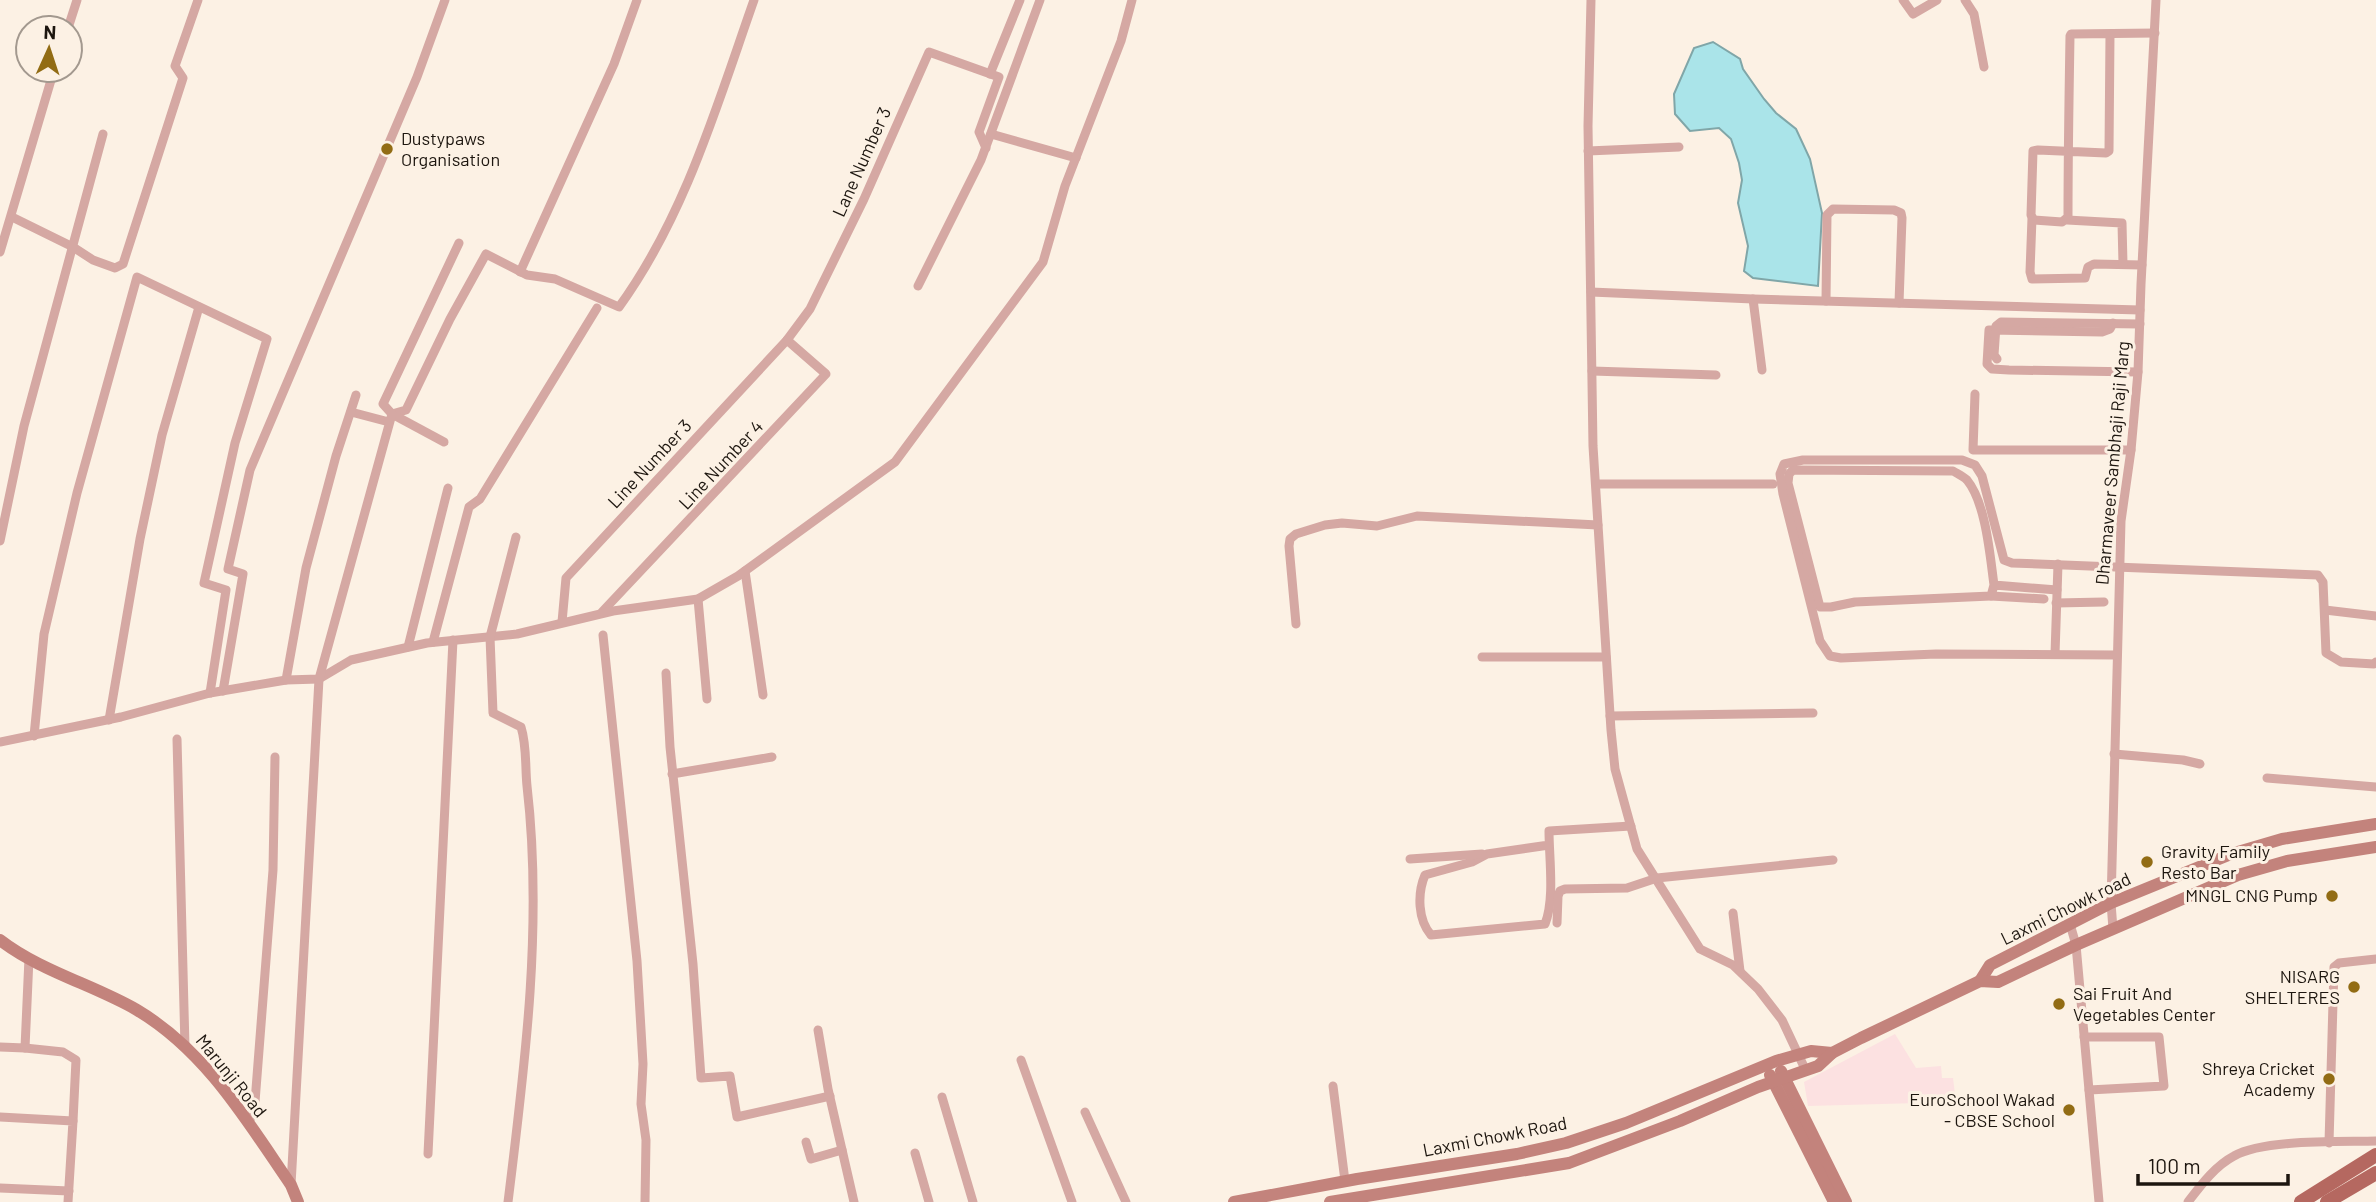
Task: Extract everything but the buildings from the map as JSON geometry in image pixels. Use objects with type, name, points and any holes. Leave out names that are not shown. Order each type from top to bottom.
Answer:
[{"type":"main road","name":"Laxmi Chowk road","points":[[1980,981],[1990,965],[2111,903],[2231,854],[2282,839],[2376,824]]},
{"type":"main road","name":"Laxmi Chowk road","points":[[1806,1071],[1818,1066],[1832,1053],[1980,981],[1998,982],[2238,875],[2287,861],[2376,847]]},
{"type":"main road","name":"Marunji Road","points":[[0,940],[29,958],[137,1010],[171,1033],[225,1090],[291,1185],[298,1202]]},
{"type":"main road","name":"Laxmi Chowk Road","points":[[1234,1202],[1345,1181],[1517,1154],[1566,1143],[1626,1123],[1770,1063],[1811,1051],[1832,1053]]},
{"type":"main road","points":[[1770,1063],[1846,1202]]},
{"type":"main road","name":"Laxmi Chowk Road","points":[[1330,1202],[1569,1163],[1680,1121],[1779,1079],[1806,1071]]},
{"type":"main road","points":[[1779,1079],[1834,1202]]},
{"type":"main road","points":[[2301,1202],[2376,1155]]},
{"type":"main road","points":[[2327,1202],[2376,1173]]},
{"type":"street","points":[[12,217],[73,247],[93,260],[114,268],[122,264],[183,78],[175,66],[198,0]]},
{"type":"street","points":[[223,691],[243,574],[229,569],[250,470],[417,77],[445,0]]},
{"type":"street","points":[[520,272],[614,64],[637,0]]},
{"type":"street","points":[[391,418],[406,410],[450,319],[486,254],[527,275],[555,278],[619,307],[640,279],[697,163],[754,0]]},
{"type":"street","points":[[986,148],[979,132],[999,77],[990,74],[1020,0]]},
{"type":"street","points":[[918,286],[986,148],[1040,0]]},
{"type":"street","points":[[0,742],[109,720],[210,693],[286,680],[318,679],[351,660],[408,647],[517,634],[601,614],[698,599],[746,571],[895,462],[1043,262],[1065,187],[1121,41],[1132,0]]},
{"type":"street","points":[[1591,0],[1588,151],[1592,371],[1598,525],[1615,769],[1642,860],[1657,878],[1700,949],[1733,965],[1758,989],[1782,1020],[1806,1071]]},
{"type":"street","points":[[1903,0],[1913,14],[1937,0]]},
{"type":"street","points":[[1965,0],[1974,14],[1984,67]]},
{"type":"street","name":"Dharmaveer Sambhaji Raji Marg","points":[[2113,929],[2111,903],[2121,521],[2138,372],[2156,0]]},
{"type":"street","points":[[2067,220],[2070,36],[2155,33]]},
{"type":"street","points":[[2110,34],[2109,150],[2106,153],[2038,149],[2032,153],[2030,272],[2032,279],[2079,279],[2085,278],[2088,267],[2094,264],[2142,265]]},
{"type":"street","name":"Lane Number 3","points":[[787,340],[810,309],[864,199],[929,52],[990,74]]},
{"type":"street","points":[[0,253],[50,84]]},
{"type":"street","points":[[0,541],[23,426],[103,134]]},
{"type":"street","points":[[991,134],[1076,158]]},
{"type":"street","points":[[1588,151],[1679,147]]},
{"type":"street","points":[[1826,301],[1829,212],[1833,209],[1894,210],[1900,213],[1902,218],[1899,303]]},
{"type":"street","points":[[2032,218],[2036,221],[2123,223],[2123,264]]},
{"type":"street","points":[[291,1185],[318,679],[391,418],[383,404],[459,243]]},
{"type":"street","points":[[34,736],[44,634],[77,493],[137,277],[267,339],[235,443],[204,583],[226,590],[210,693]]},
{"type":"street","points":[[1591,292],[2140,310]]},
{"type":"street","points":[[1753,299],[1762,370]]},
{"type":"street","points":[[109,720],[154,474],[177,380],[199,307]]},
{"type":"street","points":[[433,642],[469,507],[486,491],[597,308]]},
{"type":"street","points":[[2138,372],[1992,369],[1987,364],[1987,333],[1989,330],[2102,332],[2110,329],[2113,323],[2140,324]]},
{"type":"street","points":[[1995,330],[1994,355],[1997,359]]},
{"type":"street","name":"Line Number 4","points":[[601,614],[826,374],[787,340]]},
{"type":"street","name":"Line Number 3","points":[[562,622],[566,578],[787,340]]},
{"type":"street","points":[[1592,371],[1716,375]]},
{"type":"street","points":[[1975,394],[1973,450],[2131,450]]},
{"type":"street","points":[[286,680],[306,568],[356,395]]},
{"type":"street","points":[[351,412],[391,418],[444,442]]},
{"type":"street","points":[[2117,655],[1830,656],[1820,641],[1780,474],[1784,464],[1803,460],[1962,460],[1975,465],[1982,476],[2004,560],[2011,563],[2318,575],[2323,582],[2326,653],[2341,662],[2376,662]]},
{"type":"street","points":[[1992,597],[1994,585],[1980,509],[1969,483],[1962,476],[1953,471],[1793,470],[1789,474],[1788,483],[1820,607],[1855,602],[1992,597],[2045,599]]},
{"type":"street","points":[[1596,484],[1773,484]]},
{"type":"street","points":[[408,647],[448,488]]},
{"type":"street","points":[[1296,624],[1289,546],[1290,539],[1296,534],[1325,525],[1342,523],[1377,526],[1417,516],[1598,525]]},
{"type":"street","points":[[508,1202],[529,1004],[533,908],[531,817],[521,727],[493,713],[490,636],[516,537]]},
{"type":"street","points":[[2054,654],[2058,564]]},
{"type":"street","points":[[746,571],[763,695]]},
{"type":"street","points":[[1994,585],[2057,590]]},
{"type":"street","points":[[698,599],[707,699]]},
{"type":"street","points":[[2056,603],[2104,602]]},
{"type":"street","points":[[2325,610],[2376,616]]},
{"type":"street","points":[[603,635],[639,984],[643,1064],[641,1104],[646,1152],[645,1202]]},
{"type":"street","points":[[428,1154],[453,640]]},
{"type":"street","points":[[1482,657],[1606,657]]},
{"type":"street","points":[[666,673],[672,774],[693,964],[701,1078],[730,1076],[737,1117],[830,1096]]},
{"type":"street","points":[[1610,716],[1812,713]]},
{"type":"street","points":[[177,739],[185,1046]]},
{"type":"street","points":[[2114,754],[2200,764]]},
{"type":"street","points":[[249,1124],[255,1102],[273,870],[275,757]]},
{"type":"street","points":[[672,774],[772,757]]},
{"type":"street","points":[[2267,778],[2376,787]]},
{"type":"street","points":[[1487,854],[1472,862],[1425,875],[1420,886],[1422,925],[1431,935],[1545,924],[1549,912],[1549,831],[1631,826]]},
{"type":"street","points":[[1410,859],[1487,854],[1549,845]]},
{"type":"street","points":[[1557,923],[1560,891],[1565,888],[1626,888],[1657,878],[1833,860]]},
{"type":"street","points":[[1733,914],[1740,971]]},
{"type":"street","points":[[2070,924],[2076,945],[2099,1202]]},
{"type":"street","points":[[25,1048],[29,958]]},
{"type":"street","points":[[2329,1143],[2334,967],[2339,963],[2376,959]]},
{"type":"street","points":[[818,1030],[850,1202]]},
{"type":"street","points":[[2084,1037],[2159,1037],[2164,1086],[2088,1090]]},
{"type":"street","points":[[0,1047],[63,1052],[76,1060],[68,1202]]},
{"type":"street","points":[[1021,1060],[1072,1202]]},
{"type":"street","points":[[1333,1086],[1345,1181]]},
{"type":"street","points":[[942,1097],[973,1202]]},
{"type":"street","points":[[1085,1112],[1126,1202]]},
{"type":"street","points":[[0,1117],[73,1121]]},
{"type":"street","points":[[2188,1202],[2218,1167],[2243,1151],[2272,1145],[2376,1141]]},
{"type":"street","points":[[806,1142],[809,1158],[842,1150]]},
{"type":"street","points":[[915,1153],[929,1202]]},
{"type":"street","points":[[0,1188],[69,1191]]},
{"type":"shaded area","points":[[1895,1034],[1916,1068],[1941,1066],[1942,1078],[1953,1078],[1956,1102],[1808,1106],[1804,1082]]},
{"type":"water","points":[[1713,42],[1740,59],[1743,69],[1764,99],[1796,129],[1810,159],[1822,213],[1818,286],[1753,278],[1744,271],[1748,246],[1738,203],[1742,180],[1731,139],[1719,128],[1690,131],[1675,114],[1674,94],[1694,48]]},
{"type":"place","name":"Dustypaws Organisation","points":[[387,149]]},
{"type":"place","name":"Gravity Family Resto Bar","points":[[2147,862]]},
{"type":"place","name":"MNGL CNG Pump","points":[[2332,896]]},
{"type":"place","name":"NISARG SHELTERES","points":[[2354,987]]},
{"type":"place","name":"Sai Fruit And Vegetables Center","points":[[2059,1004]]},
{"type":"place","name":"Shreya Cricket Academy","points":[[2329,1079]]},
{"type":"place","name":"EuroSchool Wakad - CBSE School","points":[[2069,1110]]}]
